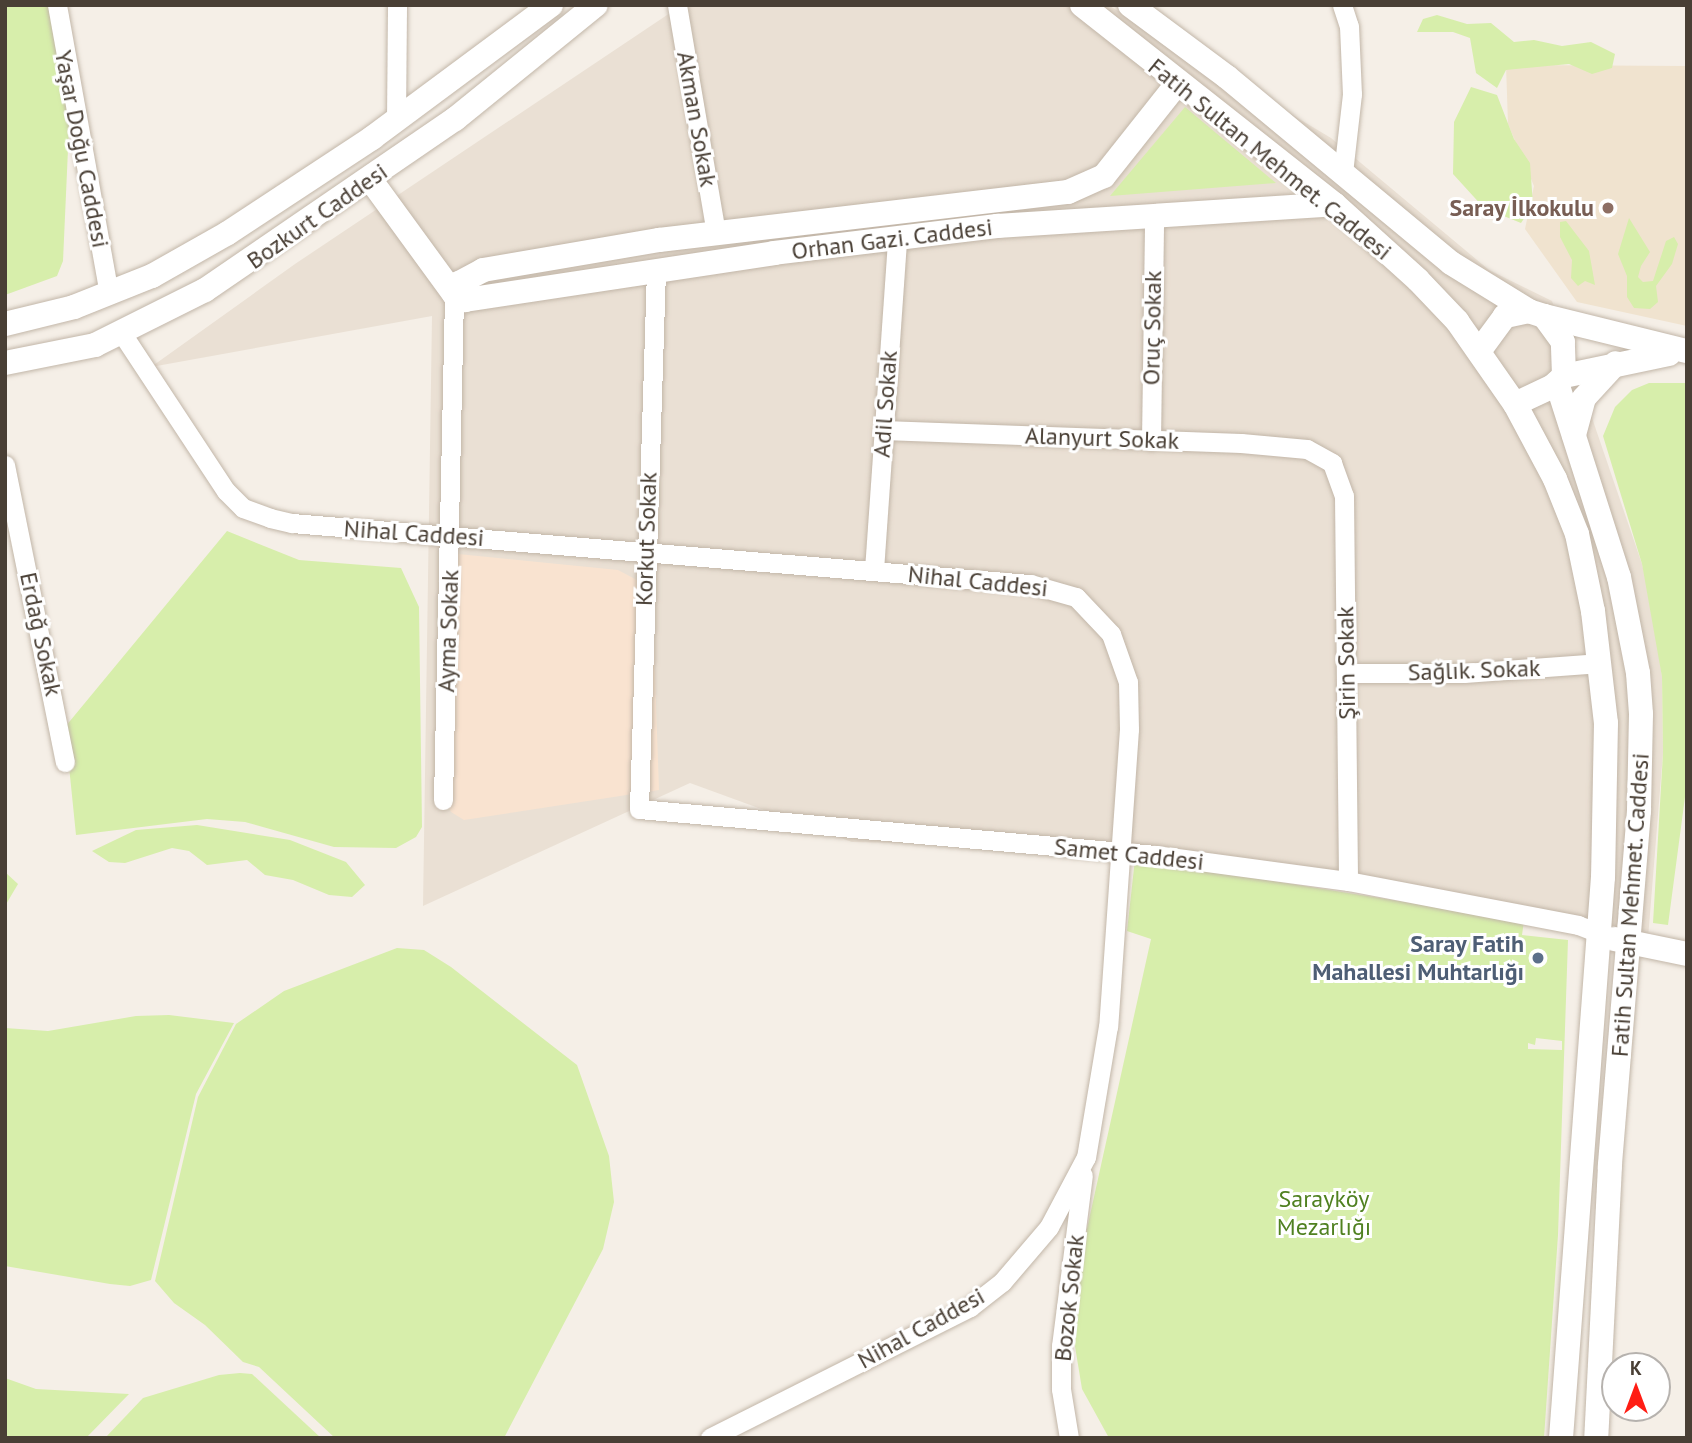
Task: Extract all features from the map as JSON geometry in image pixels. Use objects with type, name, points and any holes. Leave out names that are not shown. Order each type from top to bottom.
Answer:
[{"type":"street","name":"Yaşar Doğu Caddesi","points":[[57,5],[109,293]]},
{"type":"street","points":[[396,121],[397,5]]},
{"type":"street","name":"Bozkurt Caddesi","points":[[5,324],[109,293],[152,276],[228,233],[396,121],[551,5]]},
{"type":"street","name":"Bozkurt Caddesi","points":[[5,363],[95,345],[123,335],[248,264],[455,118],[596,5]]},
{"type":"street","name":"Akman Sokak","points":[[677,5],[716,232]]},
{"type":"street","name":"Fatih Sultan Mehmet. Caddesi","points":[[1082,5],[1177,84],[1334,204],[1418,280],[1479,350],[1515,404],[1569,509],[1586,573],[1601,663],[1613,938],[1610,1166],[1596,1438]]},
{"type":"street","points":[[1342,5],[1349,26],[1352,83],[1343,173]]},
{"type":"street","name":"Fatih Sultan Mehmet. Caddesi","points":[[1137,7],[1227,77],[1467,275],[1536,314],[1563,342],[1561,379],[1574,436],[1619,577],[1638,673],[1642,759],[1613,938],[1561,1438]]},
{"type":"street","name":"Orhan Gazi. Caddesi","points":[[1177,84],[1131,146],[1104,176],[1087,186],[1068,192],[716,232],[483,270],[459,283],[454,294],[466,300],[478,299],[656,270],[897,238],[1334,204]]},
{"type":"street","points":[[370,179],[454,294]]},
{"type":"street","points":[[897,238],[900,211]]},
{"type":"street","name":"Oruç Sokak","points":[[1150,440],[1154,216]]},
{"type":"street","name":"Adil Sokak","points":[[874,570],[897,238]]},
{"type":"street","name":"Korkut Sokak","points":[[639,809],[644,551],[656,270]]},
{"type":"street","name":"Ayma Sokak","points":[[443,800],[451,536],[454,294]]},
{"type":"street","points":[[1479,350],[1505,316],[1536,314],[1687,351]]},
{"type":"street","name":"Nihal Caddesi","points":[[123,335],[226,491],[243,508],[292,523],[874,570],[1059,589],[1076,597],[1111,634],[1128,682],[1122,851],[1108,1026],[1086,1157],[1049,1227],[1002,1282],[970,1307],[710,1438]]},
{"type":"street","points":[[1515,404],[1561,379],[1618,362],[1687,351]]},
{"type":"street","points":[[1574,436],[1584,398],[1618,362]]},
{"type":"street","name":"Alanyurt Sokak","points":[[883,430],[1241,443],[1320,453]]},
{"type":"street","name":"Şirin Sokak","points":[[1320,453],[1332,463],[1344,496],[1348,881]]},
{"type":"street","name":"Erdağ Sokak","points":[[5,465],[65,762]]},
{"type":"street","name":"Sağlık. Sokak","points":[[1346,673],[1464,673],[1601,663]]},
{"type":"street","name":"Samet Caddesi","points":[[639,809],[1122,851],[1348,881],[1613,938]]},
{"type":"street","points":[[1613,938],[1687,954]]},
{"type":"street","name":"Bozok Sokak","points":[[1069,1438],[1061,1390],[1061,1346],[1086,1157]]},
{"type":"shaded area","points":[[682,5],[1108,5],[1331,138],[1489,270],[1552,301],[1642,564],[1654,617],[1662,677],[1663,753],[1647,951],[1590,926],[1136,847],[852,842],[690,783],[423,906],[432,316],[151,367],[295,264]]},
{"type":"shaded area","name":"Saray İlkokulu","points":[[1506,65],[1687,66],[1687,326],[1577,302],[1525,229],[1534,186],[1508,124]]},
{"type":"shaded area","points":[[448,553],[618,570],[652,588],[659,790],[464,820],[451,812],[442,794]]},
{"type":"green space","points":[[5,5],[62,5],[69,127],[63,261],[57,276],[5,295]]},
{"type":"green space","points":[[1437,15],[1467,24],[1491,23],[1514,42],[1534,40],[1562,46],[1591,42],[1615,54],[1612,68],[1592,74],[1569,64],[1506,70],[1497,88],[1476,73],[1470,38],[1453,32],[1417,32],[1423,19]]},
{"type":"green space","points":[[1471,87],[1497,95],[1514,139],[1530,163],[1533,205],[1521,223],[1484,208],[1453,174],[1454,122]]},
{"type":"green space","points":[[1185,107],[1276,183],[1110,196]]},
{"type":"green space","points":[[1629,218],[1650,252],[1638,277],[1643,282],[1653,281],[1666,241],[1674,237],[1678,244],[1672,264],[1656,286],[1658,302],[1650,309],[1634,308],[1627,297],[1627,276],[1618,254]]},
{"type":"green space","points":[[1566,221],[1589,251],[1595,285],[1585,281],[1578,286],[1571,278],[1572,260],[1560,237],[1560,222]]},
{"type":"green space","points":[[1649,383],[1687,383],[1687,782],[1668,925],[1653,923],[1663,753],[1662,677],[1642,564],[1603,436],[1615,407],[1632,390]]},
{"type":"green space","points":[[227,531],[299,560],[401,568],[419,607],[422,827],[416,837],[396,848],[334,847],[245,822],[207,819],[76,835],[65,727]]},
{"type":"green space","points":[[197,825],[290,840],[346,862],[365,885],[352,897],[329,895],[293,880],[265,875],[247,860],[207,865],[189,851],[172,848],[125,863],[109,862],[92,851],[136,830]]},
{"type":"green space","name":"Sarayköy Mezarlığı","points":[[1135,859],[1524,921],[1522,935],[1568,940],[1558,1235],[1544,1438],[1109,1438],[1082,1389],[1069,1310],[1151,939],[1127,931]],"holes":[[[1536,1038],[1562,1041],[1562,1050],[1528,1049],[1528,1043],[1535,1045]]]},
{"type":"green space","points":[[5,872],[18,884],[5,906]]},
{"type":"green space","points":[[397,948],[424,950],[451,967],[577,1065],[609,1156],[614,1202],[603,1249],[504,1438],[335,1438],[259,1367],[243,1362],[205,1325],[174,1303],[155,1281],[198,1097],[236,1024],[284,991]]},
{"type":"green space","points":[[169,1015],[234,1023],[196,1094],[151,1280],[130,1286],[5,1266],[5,1028],[48,1031],[136,1016]]},
{"type":"green space","points":[[252,1374],[321,1438],[105,1438],[143,1398],[219,1375]]},
{"type":"green space","points":[[5,1378],[36,1389],[129,1394],[86,1438],[5,1438]]},
{"type":"place","name":"Saray İlkokulu","points":[[1608,208]]},
{"type":"place","name":"Saray Fatih Mahallesi Muhtarlığı","points":[[1538,958]]}]
